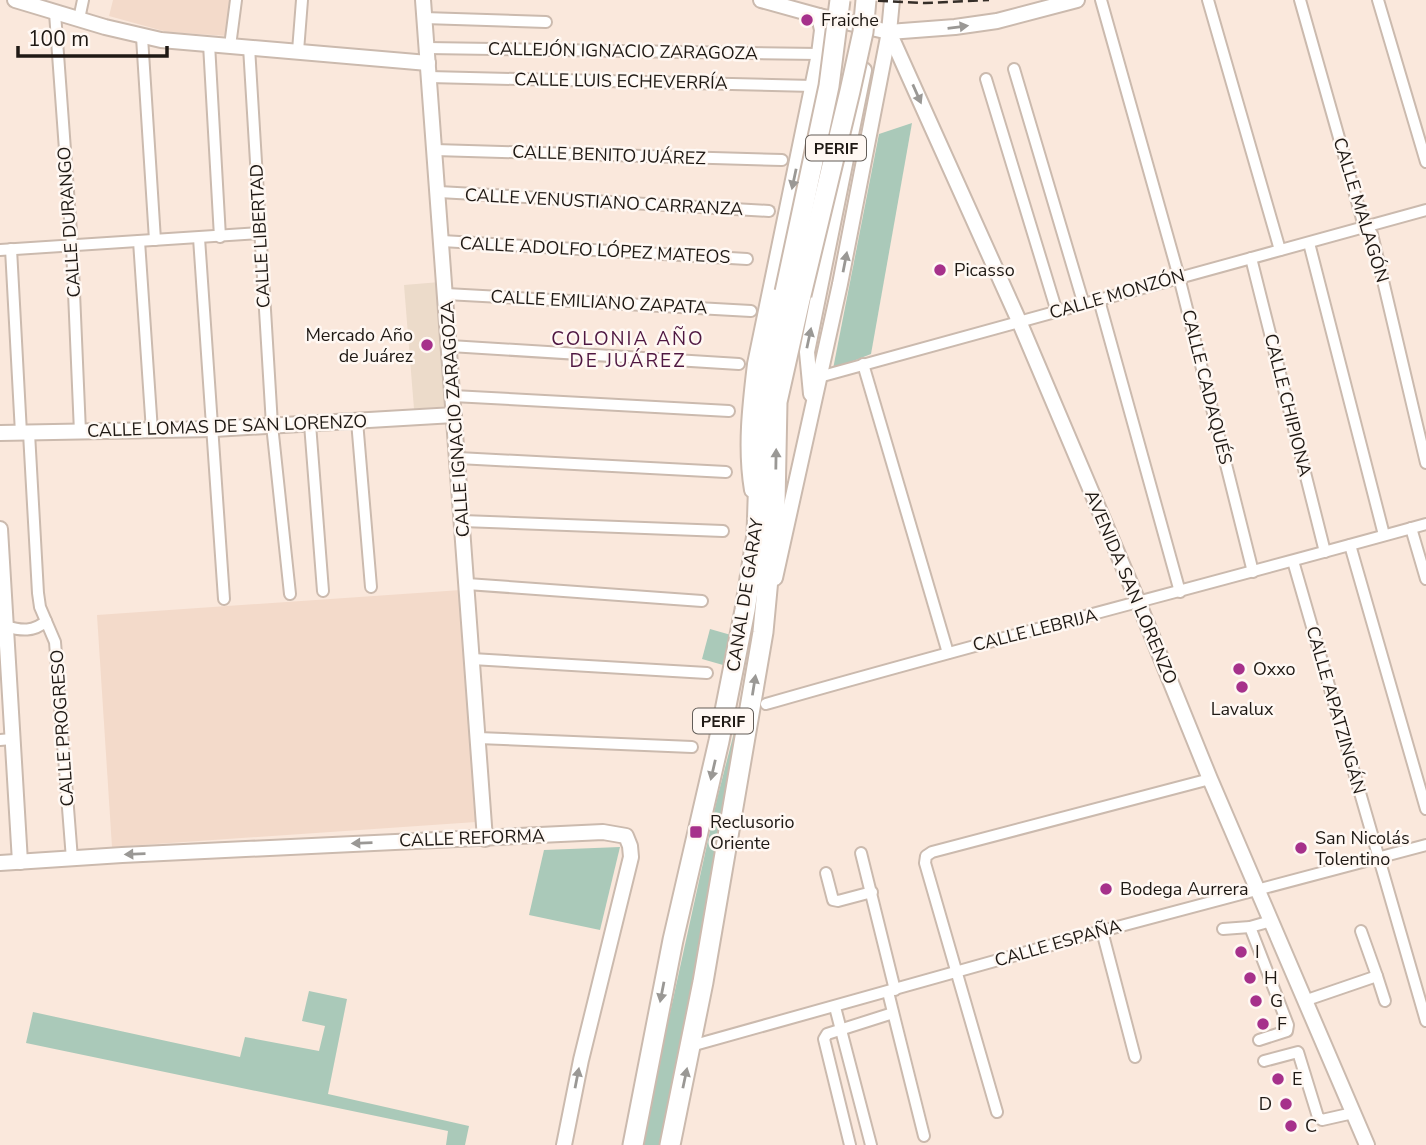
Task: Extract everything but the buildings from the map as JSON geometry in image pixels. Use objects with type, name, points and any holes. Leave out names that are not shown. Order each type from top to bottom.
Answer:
[{"type":"highway","name":"CANAL DE GARAY","points":[[670,1145],[691,1046],[763,632],[775,504],[777,402],[829,86],[839,0]]},
{"type":"highway","name":"CANAL DE GARAY","points":[[632,1145],[673,940],[745,610],[757,521],[761,409],[850,91],[863,33],[866,0]]},
{"type":"main road","points":[[15,0],[34,3],[55,13],[142,37],[428,62]]},
{"type":"main road","name":"CALLE IGNACIO ZARAGOZA","points":[[423,0],[485,839]]},
{"type":"main road","points":[[761,0],[889,32],[997,21],[1077,0]]},
{"type":"main road","points":[[814,376],[807,352],[873,29],[858,0]]},
{"type":"main road","name":"CANAL DE GARAY","points":[[763,632],[813,406],[814,376],[840,284],[889,32],[892,0]]},
{"type":"main road","points":[[757,521],[749,460],[749,414],[755,364],[819,54],[822,30],[818,16]]},
{"type":"main road","name":"AVENIDA SAN LORENZO","points":[[889,32],[1019,321],[1210,779],[1367,1145]]},
{"type":"main road","points":[[812,91],[826,87],[841,89],[847,92],[856,109]]},
{"type":"main road","name":"CALLE LOMAS DE SAN LORENZO","points":[[0,433],[214,429],[454,415]]},
{"type":"main road","points":[[0,529],[6,626],[6,740],[20,862]]},
{"type":"main road","name":"CALLE REFORMA","points":[[0,863],[603,832],[626,836],[631,857],[581,1060],[564,1145]]},
{"type":"street","points":[[79,19],[83,0]]},
{"type":"street","points":[[230,46],[236,0]]},
{"type":"street","points":[[298,51],[302,0]]},
{"type":"street","name":"CALLE CADAQUÉS","points":[[1101,0],[1179,277],[1254,572]]},
{"type":"street","points":[[1208,0],[1280,250]]},
{"type":"street","name":"CALLE MALAGÓN","points":[[1300,0],[1362,219],[1372,234],[1426,463]]},
{"type":"street","points":[[1378,0],[1426,162]]},
{"type":"street","name":"CALLE DURANGO","points":[[55,13],[72,246],[80,432]]},
{"type":"street","points":[[424,18],[546,22]]},
{"type":"street","points":[[142,37],[155,240]]},
{"type":"street","points":[[209,44],[220,237]]},
{"type":"street","name":"CALLE LIBERTAD","points":[[249,47],[272,425],[290,594]]},
{"type":"street","name":"CALLEJÓN IGNACIO ZARAGOZA","points":[[428,62],[819,54]]},
{"type":"street","name":"CALLE LUIS ECHEVERRÍA","points":[[428,62],[812,91]]},
{"type":"street","points":[[1014,69],[1084,305]]},
{"type":"street","points":[[986,79],[1057,312]]},
{"type":"street","name":"CALLE BENITO JUÁREZ","points":[[435,150],[782,160]]},
{"type":"street","name":"CALLE VENUSTIANO CARRANZA","points":[[439,192],[769,211]]},
{"type":"street","name":"CALLE MONZÓN","points":[[814,376],[1426,212]]},
{"type":"street","points":[[5,249],[259,233]]},
{"type":"street","points":[[199,238],[225,599]]},
{"type":"street","points":[[139,241],[152,431]]},
{"type":"street","name":"CALLE ADOLFO LÓPEZ MATEOS","points":[[442,241],[747,259]]},
{"type":"street","points":[[1309,243],[1384,535]]},
{"type":"street","name":"CALLE PROGRESO","points":[[5,249],[25,433],[38,593],[40,607],[55,642],[72,859]]},
{"type":"street","name":"CALLE CHIPIONA","points":[[1251,258],[1325,552]]},
{"type":"street","name":"CALLE EMILIANO ZAPATA","points":[[446,294],[751,311]]},
{"type":"street","points":[[1099,300],[1180,592]]},
{"type":"street","points":[[450,346],[739,363]]},
{"type":"street","points":[[863,364],[948,653]]},
{"type":"street","points":[[453,396],[729,411]]},
{"type":"street","points":[[357,421],[371,587]]},
{"type":"street","points":[[310,425],[323,591]]},
{"type":"street","points":[[458,458],[726,472]]},
{"type":"street","points":[[462,521],[723,531]]},
{"type":"street","name":"CALLE LEBRIJA","points":[[766,704],[1426,524]]},
{"type":"street","points":[[1411,528],[1426,579]]},
{"type":"street","points":[[1350,545],[1426,809]]},
{"type":"street","name":"CALLE APATZINGÁN","points":[[1293,561],[1426,1021]]},
{"type":"street","points":[[467,584],[702,601]]},
{"type":"street","points":[[6,626],[29,631],[46,621]]},
{"type":"street","points":[[472,659],[707,673]]},
{"type":"street","points":[[478,738],[692,747]]},
{"type":"street","points":[[997,1112],[925,863],[926,856],[932,852],[1210,779]]},
{"type":"street","name":"CALLE ESPAÑA","points":[[691,1046],[1257,888],[1426,845]]},
{"type":"street","points":[[862,853],[892,991],[893,1013],[924,1136]]},
{"type":"street","points":[[827,873],[834,900],[872,892]]},
{"type":"street","points":[[1223,929],[1250,928],[1271,921]]},
{"type":"street","points":[[1250,928],[1288,1025],[1287,1031],[1259,1040]]},
{"type":"street","points":[[1102,931],[1135,1056]]},
{"type":"street","points":[[1361,931],[1385,1000]]},
{"type":"street","points":[[1304,1001],[1377,976]]},
{"type":"street","points":[[835,1007],[871,1145]]},
{"type":"street","points":[[850,1145],[824,1039],[827,1034],[893,1013]]},
{"type":"street","points":[[1264,1061],[1298,1052],[1318,1117],[1322,1120],[1353,1113]]},
{"type":"shaded area","points":[[113,0],[232,0],[228,36],[167,32],[109,16]]},
{"type":"shaded area","name":"Mercado Año de Juárez","points":[[440,282],[450,406],[414,409],[404,285]]},
{"type":"shaded area","points":[[461,590],[476,822],[112,847],[97,615]]},
{"type":"green space","points":[[912,123],[871,354],[833,369],[879,134]]},
{"type":"green space","points":[[710,629],[731,635],[723,665],[702,659]]},
{"type":"green space","points":[[746,686],[728,801],[662,1145],[641,1145],[717,799]]},
{"type":"green space","points":[[620,847],[600,930],[529,915],[544,850]]},
{"type":"green space","points":[[309,991],[347,999],[328,1094],[469,1126],[465,1145],[446,1145],[448,1131],[26,1043],[33,1012],[240,1057],[245,1037],[319,1051],[325,1026],[302,1021]]},
{"type":"railway","points":[[863,0],[925,3],[989,0]]},
{"type":"place","name":"Fraiche","points":[[807,20]]},
{"type":"place","name":"Picasso","points":[[940,270]]},
{"type":"place","name":"Mercado Año de Juárez","points":[[427,345]]},
{"type":"place","name":"Oxxo","points":[[1239,669]]},
{"type":"place","name":"Lavalux","points":[[1242,687]]},
{"type":"place","name":"Reclusorio Oriente","points":[[696,832]]},
{"type":"place","name":"San Nicolás Tolentino","points":[[1301,848]]},
{"type":"place","name":"Bodega Aurrera","points":[[1106,889]]},
{"type":"place","name":"I","points":[[1241,952]]},
{"type":"place","name":"H","points":[[1250,978]]},
{"type":"place","name":"G","points":[[1256,1001]]},
{"type":"place","name":"F","points":[[1263,1024]]},
{"type":"place","name":"E","points":[[1278,1079]]},
{"type":"place","name":"D","points":[[1286,1104]]},
{"type":"place","name":"C","points":[[1291,1126]]},
{"type":"district","name":"COLONIA AÑO DE JUÁREZ","points":[[628,349]]}]
